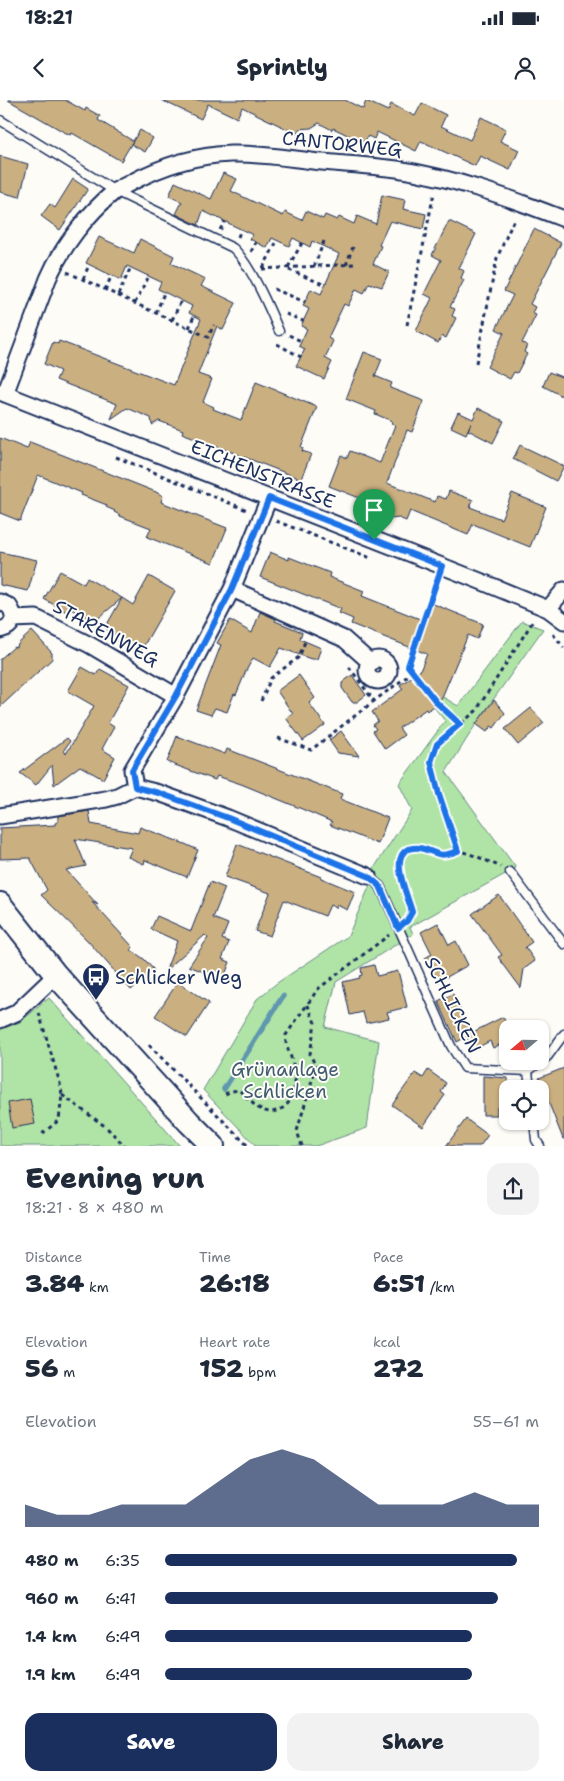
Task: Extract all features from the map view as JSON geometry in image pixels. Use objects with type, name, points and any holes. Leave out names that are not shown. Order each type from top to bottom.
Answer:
[{"type":"main road","points":[[0,904],[56,975],[182,1115],[213,1146]]},
{"type":"street","name":"CANTORWEG","points":[[3,393],[53,266],[78,230],[115,191],[162,169],[196,158],[218,154],[251,154],[398,170],[436,177],[491,192],[564,219]]},
{"type":"street","name":"EICHENSTRASSE","points":[[3,393],[548,609],[564,621]]},
{"type":"street","points":[[135,787],[132,770],[176,696],[232,589],[269,498]]},
{"type":"street","points":[[232,589],[344,639],[371,662]]},
{"type":"street","points":[[548,609],[564,590]]},
{"type":"street","points":[[0,602],[9,606],[13,614],[9,627],[0,630]]},
{"type":"street","name":"STARENWEG","points":[[13,619],[36,618],[90,644],[176,696]]},
{"type":"street","points":[[0,816],[106,799],[135,787],[159,793],[228,818],[368,876]]},
{"type":"street","points":[[0,1020],[16,1013],[56,975]]},
{"type":"lane","points":[[0,120],[115,191],[233,248],[249,271],[279,331]]},
{"type":"lane","points":[[510,872],[564,944]]},
{"type":"lane","points":[[368,876],[380,886],[398,928]]},
{"type":"lane","name":"SCHLICKEN","points":[[398,928],[451,1046],[465,1068],[528,1071]]},
{"type":"lane","points":[[529,1080],[528,1071],[548,1056],[564,1034]]},
{"type":"lane","points":[[535,1130],[536,1140],[540,1146]]},
{"type":"path","points":[[407,325],[432,204]]},
{"type":"path","points":[[476,363],[497,258],[510,227]]},
{"type":"path","points":[[263,269],[277,241]]},
{"type":"path","points":[[314,267],[324,241]]},
{"type":"path","points":[[287,269],[302,242]]},
{"type":"path","points":[[346,265],[353,247]]},
{"type":"path","points":[[249,271],[356,264]]},
{"type":"path","points":[[83,279],[89,265]]},
{"type":"path","points":[[53,266],[208,337],[214,325]]},
{"type":"path","points":[[118,295],[131,267]]},
{"type":"path","points":[[287,269],[325,285]]},
{"type":"path","points":[[105,290],[112,276]]},
{"type":"path","points":[[135,303],[149,276]]},
{"type":"path","points":[[254,281],[305,302]]},
{"type":"path","points":[[156,313],[164,293]]},
{"type":"path","points":[[172,320],[181,301]]},
{"type":"path","points":[[189,328],[194,316]]},
{"type":"path","points":[[279,331],[273,341],[301,357]]},
{"type":"path","points":[[442,566],[408,666],[437,703],[460,724]]},
{"type":"path","points":[[458,851],[439,794],[431,762],[437,744],[476,710],[533,621]]},
{"type":"path","points":[[261,701],[271,678],[299,658],[311,625]]},
{"type":"path","points":[[278,738],[311,750],[374,701]]},
{"type":"path","points":[[225,1094],[232,1090],[239,1090],[259,1109],[267,1113],[276,1112],[286,1106],[292,1097],[295,1080],[286,1035],[307,1002],[329,979],[407,921],[412,912],[400,870],[399,859],[401,854],[410,848],[416,847],[442,856],[458,851],[484,859],[510,872]]},
{"type":"path","points":[[302,1146],[297,1131],[316,1067],[310,1054],[315,1023],[307,1002]]},
{"type":"path","points":[[38,1008],[62,1095],[59,1120],[42,1134]]},
{"type":"path","points":[[148,1044],[248,1146]]},
{"type":"path","points":[[62,1095],[106,1127],[125,1146]]},
{"type":"green space","name":"Grünanlage Schlicken","points":[[522,621],[543,629],[476,724],[446,772],[516,868],[410,927],[413,934],[336,982],[325,1027],[379,1041],[367,1128],[316,1146],[256,1146],[203,1090],[257,999],[277,983],[348,936],[370,885],[365,882],[412,810],[399,784],[445,721],[434,707],[443,697],[458,706]]},
{"type":"green space","points":[[49,998],[180,1146],[0,1146],[0,1029],[20,1022]]},
{"type":"building","points":[[8,100],[65,100],[85,111],[86,108],[100,116],[98,120],[133,141],[121,161],[72,133],[71,135],[64,132]]},
{"type":"building","points":[[161,100],[345,100],[363,109],[366,101],[388,111],[391,104],[415,116],[422,103],[446,115],[441,126],[470,140],[481,117],[506,129],[500,141],[519,150],[510,170],[480,156],[475,166],[421,141],[416,151],[377,132],[374,139],[368,136],[364,143],[319,123],[311,128],[299,129],[297,134],[242,107],[237,118],[208,104],[201,119]]},
{"type":"building","points":[[140,130],[153,138],[145,152],[131,144]]},
{"type":"building","points":[[0,156],[28,164],[20,197],[0,192]]},
{"type":"building","points":[[223,173],[237,179],[231,191],[283,216],[285,212],[302,220],[306,211],[323,219],[325,215],[337,220],[339,217],[354,224],[357,216],[376,224],[382,195],[405,200],[403,209],[426,214],[423,229],[390,221],[373,264],[389,272],[382,287],[369,283],[364,293],[356,289],[348,306],[344,304],[328,338],[333,341],[325,358],[332,362],[324,379],[296,366],[305,349],[299,346],[307,329],[301,326],[309,309],[303,306],[311,289],[321,294],[339,254],[312,241],[310,247],[293,238],[289,246],[272,238],[267,248],[250,239],[253,235],[203,211],[198,225],[176,214],[182,202],[169,196],[175,182],[211,199]]},
{"type":"building","points":[[73,179],[88,189],[60,230],[41,216],[50,204],[55,208]]},
{"type":"building","points":[[449,221],[476,234],[459,268],[464,271],[461,278],[464,280],[450,307],[455,309],[452,316],[456,318],[446,338],[442,336],[438,343],[416,331],[432,298],[424,294],[441,260],[432,255]]},
{"type":"building","points":[[534,229],[561,243],[530,304],[535,307],[532,313],[536,315],[522,343],[527,345],[524,352],[527,354],[517,373],[514,372],[510,379],[487,367],[504,333],[496,329],[513,295],[504,291]]},
{"type":"building","points":[[99,237],[134,253],[140,239],[174,256],[171,263],[205,279],[201,286],[236,303],[223,330],[217,326],[198,374],[212,379],[203,402],[214,407],[213,409],[241,420],[256,382],[317,407],[301,447],[303,448],[302,451],[311,454],[301,479],[182,433],[183,430],[159,421],[152,425],[151,418],[127,408],[111,419],[117,404],[56,380],[60,371],[44,364],[53,342],[58,344],[59,341],[174,385],[201,319],[189,313],[192,306],[158,289],[161,282],[127,266],[121,280],[86,263]]},
{"type":"building","points":[[364,352],[382,359],[375,376],[392,383],[390,388],[424,401],[412,432],[407,430],[387,483],[435,502],[437,496],[446,499],[449,491],[473,500],[470,507],[501,519],[512,493],[546,507],[530,547],[473,524],[468,535],[410,511],[406,521],[399,518],[390,519],[384,510],[385,508],[329,486],[341,455],[347,458],[350,451],[380,463],[395,425],[391,424],[392,421],[375,414],[376,411],[346,399]]},
{"type":"building","points":[[549,372],[564,378],[564,397],[543,386]]},
{"type":"building","points":[[478,408],[504,421],[493,443],[468,430],[471,423],[466,434],[451,427],[458,412],[473,419]]},
{"type":"building","points":[[0,438],[27,449],[30,442],[156,492],[163,496],[161,502],[227,528],[213,563],[147,537],[151,528],[120,516],[115,511],[106,507],[107,505],[81,495],[82,493],[38,475],[20,521],[0,513]]},
{"type":"building","points":[[520,445],[564,466],[556,481],[513,459]]},
{"type":"building","points":[[0,552],[37,560],[28,591],[0,585]]},
{"type":"building","points":[[270,552],[289,560],[289,557],[330,573],[329,577],[364,591],[362,596],[425,621],[431,603],[483,624],[477,639],[468,635],[440,702],[427,711],[426,709],[399,728],[404,735],[385,749],[373,731],[376,729],[373,725],[378,721],[372,712],[403,689],[400,685],[420,671],[427,654],[351,624],[353,619],[339,613],[341,609],[260,577]]},
{"type":"building","points":[[60,571],[84,584],[87,578],[122,598],[94,622],[70,608],[68,613],[44,599]]},
{"type":"building","points":[[149,576],[175,591],[139,654],[113,639],[116,635],[105,628],[122,598],[133,605]]},
{"type":"building","points":[[260,612],[276,619],[275,621],[302,632],[300,639],[321,648],[317,659],[311,659],[281,648],[270,667],[253,658],[236,695],[234,694],[227,712],[215,708],[211,715],[196,710],[221,645],[217,643],[230,620],[252,633]]},
{"type":"building","points":[[32,631],[52,653],[52,659],[0,707],[0,659],[14,647],[16,648]]},
{"type":"building","points":[[82,667],[96,675],[100,669],[129,685],[108,723],[114,727],[102,749],[115,757],[103,779],[80,766],[54,785],[52,765],[36,785],[20,773],[67,738],[70,741],[64,750],[66,754],[94,706],[68,691]]},
{"type":"building","points":[[299,675],[315,698],[309,703],[325,725],[303,741],[286,718],[293,714],[277,691]]},
{"type":"building","points":[[352,675],[366,695],[357,702],[352,702],[342,688],[342,683]]},
{"type":"building","points":[[494,700],[505,713],[494,728],[491,726],[487,732],[476,724]]},
{"type":"building","points":[[531,708],[544,723],[518,745],[505,729]]},
{"type":"building","points":[[341,731],[359,756],[338,753],[329,740]]},
{"type":"building","points":[[177,736],[225,754],[227,749],[342,794],[340,799],[388,818],[378,844],[330,825],[332,822],[241,784],[217,776],[215,780],[167,762]]},
{"type":"building","points":[[89,811],[91,824],[138,833],[140,827],[198,850],[187,877],[145,860],[144,864],[128,857],[132,848],[75,839],[86,866],[66,870],[133,947],[131,950],[144,959],[154,970],[131,990],[87,940],[41,895],[47,890],[30,858],[0,859],[0,828],[55,825],[58,822],[58,816]]},
{"type":"building","points":[[237,844],[355,892],[347,910],[337,905],[336,908],[330,905],[325,916],[284,900],[270,936],[255,931],[270,893],[225,877]]},
{"type":"building","points":[[210,882],[225,888],[213,918],[228,924],[222,939],[229,942],[222,959],[230,962],[223,980],[189,966],[208,938],[205,935],[166,970],[177,941],[151,929],[157,916],[191,931]]},
{"type":"building","points":[[499,895],[532,942],[525,947],[535,961],[524,969],[521,988],[498,957],[502,955],[472,914]]},
{"type":"building","points":[[438,923],[449,945],[456,941],[468,965],[438,982],[425,958],[432,954],[421,932]]},
{"type":"building","points":[[374,965],[377,976],[398,971],[407,1007],[387,1012],[389,1018],[366,1023],[363,1012],[350,1015],[343,982],[360,978],[359,976],[362,975],[361,968]]},
{"type":"building","points":[[178,982],[209,1003],[187,1037],[155,1016]]},
{"type":"building","points":[[453,994],[471,1033],[503,1017],[504,1020],[499,1020],[499,1045],[493,1048],[490,1041],[473,1050],[466,1037],[457,1042],[438,1001]]},
{"type":"building","points":[[564,1068],[564,1139],[549,1103],[549,1080],[540,1080],[539,1078]]},
{"type":"building","points":[[428,1070],[446,1083],[441,1092],[445,1095],[423,1127],[392,1105],[415,1073],[423,1078]]},
{"type":"building","points":[[483,1076],[508,1078],[508,1080],[499,1080],[499,1107],[497,1107],[497,1115],[483,1115]]},
{"type":"building","points":[[30,1099],[35,1124],[12,1128],[8,1103]]},
{"type":"building","points":[[466,1119],[488,1135],[480,1146],[446,1146]]},
{"type":"waterway","points":[[224,1089],[283,996]]},
{"type":"place","name":"Schlicker Weg","points":[[96,1001]]},
{"type":"route","points":[[269,498],[374,540],[442,566],[408,666],[437,703],[460,724],[437,744],[431,762],[439,794],[458,851],[442,856],[416,847],[410,848],[401,854],[399,859],[400,870],[412,912],[407,921],[398,928],[380,886],[368,876],[228,818],[159,793],[135,787],[132,770],[176,696],[232,589],[269,498]]}]
